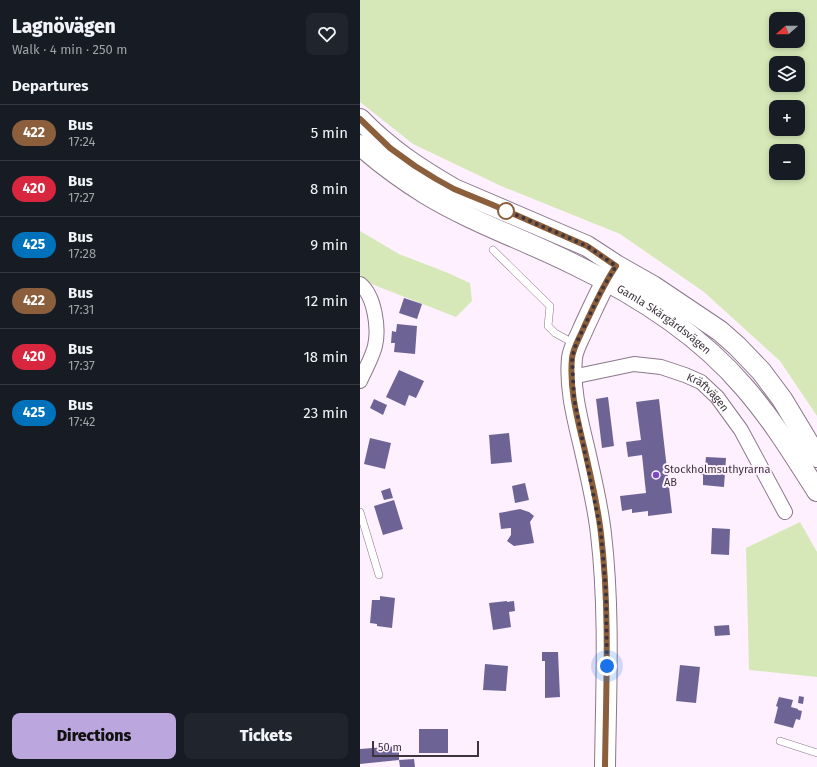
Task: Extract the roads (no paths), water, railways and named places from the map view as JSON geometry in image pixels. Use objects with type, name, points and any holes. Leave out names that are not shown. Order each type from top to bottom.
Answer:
[{"type":"main road","name":"Gamla Skärgårdsvägen","points":[[360,119],[390,148],[436,179],[454,189],[587,246],[611,273],[642,301],[703,346],[743,385],[762,409],[817,491]]},
{"type":"main road","name":"Gamla Skärgårdsvägen","points":[[360,145],[377,160],[427,194],[480,221],[575,264],[653,286],[720,331],[761,371],[782,399],[817,457]]},
{"type":"main road","points":[[605,767],[607,666],[606,592],[601,533],[574,398],[572,358],[576,344],[611,273]]},
{"type":"street","points":[[360,284],[364,287],[374,310],[376,328],[375,346],[360,381]]},
{"type":"street","name":"Kräftvägen","points":[[572,377],[634,364],[661,367],[701,382],[717,397],[741,430],[784,512]]},
{"type":"lane","points":[[493,250],[550,306],[548,326],[555,333],[576,344]]},
{"type":"lane","points":[[360,512],[379,575]]},
{"type":"lane","points":[[780,741],[817,753]]},
{"type":"place","name":"Stockholmsuthyrarna AB","points":[[656,475]]}]
